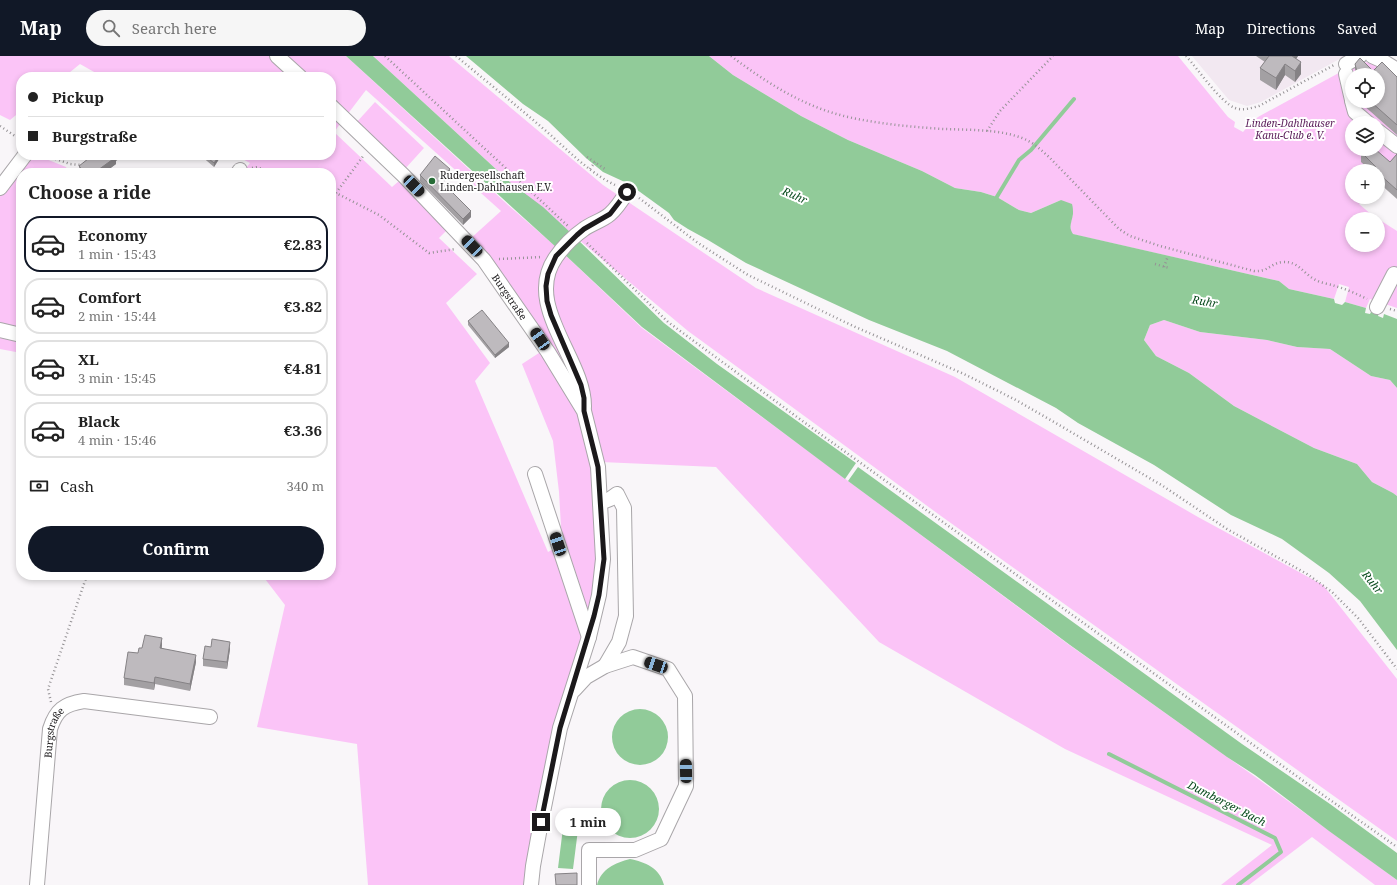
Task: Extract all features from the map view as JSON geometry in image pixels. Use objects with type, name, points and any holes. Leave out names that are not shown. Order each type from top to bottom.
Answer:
[{"type":"street","points":[[277,56],[295,72]]},
{"type":"street","points":[[1347,68],[1360,56]]},
{"type":"street","points":[[1372,56],[1397,70]]},
{"type":"street","points":[[1354,108],[1355,112],[1360,116]]},
{"type":"street","name":"Burgstraße","points":[[336,111],[404,176],[484,260],[548,352],[584,411],[598,467],[603,543],[602,578],[589,636],[560,728],[531,885]]},
{"type":"street","points":[[1385,137],[1397,146]]},
{"type":"street","points":[[0,188],[21,160]]},
{"type":"street","points":[[584,411],[584,398],[581,385],[557,333],[547,301],[546,286],[548,274],[556,256],[584,229],[610,214],[627,192]]},
{"type":"street","points":[[1377,306],[1394,274]]},
{"type":"street","points":[[0,330],[16,334]]},
{"type":"street","points":[[535,474],[589,636]]},
{"type":"street","points":[[600,503],[617,494],[624,508],[626,616],[619,642],[605,666]]},
{"type":"street","points":[[571,693],[586,678],[605,666],[633,657],[668,669],[685,696],[686,786],[661,839],[635,850],[589,850],[589,885]]},
{"type":"street","name":"Burgstraße","points":[[37,885],[50,729],[54,717],[61,709],[72,702],[84,700],[210,717]]},
{"type":"path","points":[[386,56],[668,322],[812,428],[1323,795],[1397,846]]},
{"type":"path","points":[[456,56],[600,178],[638,197],[698,242],[748,275],[853,326],[964,374],[1014,400],[1163,486],[1227,529],[1302,571],[1332,592],[1358,618],[1397,669]]},
{"type":"path","points":[[731,56],[777,88],[809,105],[847,117],[886,124],[987,131],[1024,138],[1039,148],[1119,229],[1130,236],[1160,246],[1254,271],[1262,272],[1275,264],[1283,262],[1300,266],[1315,280],[1357,294],[1377,306],[1397,311]]},
{"type":"path","points":[[987,131],[1000,111],[1053,56]]},
{"type":"path","points":[[1186,56],[1223,99],[1235,108],[1246,110],[1259,106],[1337,64],[1345,68]]},
{"type":"path","points":[[0,126],[16,137]]},
{"type":"path","points":[[372,144],[336,193],[379,215],[429,253],[472,246]]},
{"type":"path","points":[[588,157],[605,169]]},
{"type":"path","points":[[58,160],[70,164],[81,165]]},
{"type":"path","points":[[590,170],[595,162]]},
{"type":"path","points":[[484,260],[556,256]]},
{"type":"path","points":[[1164,267],[1168,256]]},
{"type":"path","points":[[1155,264],[1169,268]]},
{"type":"path","points":[[61,709],[51,702],[48,689],[85,580]]},
{"type":"shaded area","points":[[1192,56],[1345,56],[1261,102],[1247,106],[1229,100]]},
{"type":"green space","points":[[0,56],[346,56],[508,205],[562,252],[642,328],[1068,644],[1397,880],[1397,885],[1375,885],[1312,837],[1249,885],[1221,885],[1272,845],[1065,749],[879,642],[716,467],[601,462],[601,558],[585,637],[554,722],[526,885],[368,885],[357,744],[257,727],[285,605],[266,580],[336,580],[336,168],[246,168],[250,163],[244,160],[336,160],[336,134],[392,187],[399,181],[448,229],[439,238],[477,274],[446,303],[490,363],[475,381],[548,552],[562,544],[559,492],[553,441],[522,364],[542,351],[470,239],[501,211],[366,90],[336,129],[336,72],[94,72],[80,64],[70,72],[16,72],[16,115],[10,120],[0,115]]},
{"type":"green space","points":[[373,56],[449,56],[603,185],[756,288],[955,377],[1198,517],[1323,585],[1397,679],[1397,841],[941,516],[688,331],[511,183]]},
{"type":"green space","name":"Linden-Dahlhauser Kanu-Club e. V.","points":[[709,56],[1178,56],[1228,117],[1235,122],[1234,127],[1243,132],[1258,117],[1345,70],[1345,108],[1385,108],[1385,68],[1397,76],[1397,159],[1385,173],[1385,164],[1345,164],[1345,204],[1359,204],[1368,212],[1345,212],[1345,252],[1385,252],[1385,223],[1397,231],[1397,284],[1391,294],[1397,285],[1397,308],[1370,299],[1366,308],[1345,302],[1349,287],[1339,284],[1334,299],[1289,289],[1279,281],[1072,234],[1070,227],[1073,214],[1061,200],[1031,213],[1019,210],[997,197],[981,192],[955,188],[922,171],[848,140],[801,116],[733,75]]},
{"type":"green space","points":[[1363,62],[1385,68],[1348,68],[1357,63]]},
{"type":"green space","points":[[375,102],[424,148],[404,170],[355,124]]},
{"type":"green space","points":[[24,160],[48,160],[66,168],[18,168]]},
{"type":"green space","points":[[16,171],[16,352],[0,349],[0,192]]},
{"type":"green space","points":[[1164,320],[1200,332],[1267,340],[1297,347],[1330,349],[1371,376],[1390,380],[1397,388],[1397,496],[1372,482],[1357,464],[1314,448],[1234,406],[1189,373],[1156,356],[1144,340],[1150,325]]},
{"type":"water","points":[[346,56],[373,56],[511,183],[543,207],[571,233],[557,248]]},
{"type":"water","name":"Ruhr","points":[[466,56],[709,56],[733,75],[801,116],[848,140],[922,171],[955,188],[981,192],[997,197],[1019,210],[1031,213],[1061,200],[1072,204],[1073,214],[1071,227],[1073,234],[1279,281],[1289,289],[1334,299],[1335,303],[1342,305],[1345,302],[1366,308],[1365,313],[1370,314],[1374,306],[1380,308],[1378,316],[1383,318],[1384,314],[1397,319],[1397,388],[1390,380],[1371,376],[1330,349],[1297,347],[1267,340],[1200,332],[1164,320],[1150,325],[1144,340],[1156,356],[1189,373],[1234,406],[1314,448],[1357,464],[1372,482],[1397,496],[1397,650],[1360,601],[1329,573],[1282,539],[1231,515],[1154,465],[1078,423],[1056,408],[947,351],[869,320],[746,263],[688,229],[674,220],[669,213],[629,184],[603,172],[586,158],[548,121],[523,104]]},
{"type":"water","points":[[577,239],[664,323],[717,364],[856,463],[845,479],[642,327],[562,252]]},
{"type":"water","points":[[858,467],[1242,744],[1330,804],[1397,853],[1397,880],[1255,775],[1227,757],[1070,645],[848,481]]},
{"type":"water","points":[[640,709],[651,711],[660,717],[666,726],[668,737],[666,748],[660,757],[651,763],[640,765],[629,763],[620,757],[614,748],[612,737],[614,726],[620,717],[629,711]]},
{"type":"water","points":[[630,780],[646,785],[654,793],[659,809],[654,825],[646,833],[630,838],[614,833],[606,825],[601,809],[606,793],[614,785]]},
{"type":"water","points":[[565,812],[580,814],[573,869],[558,868]]},
{"type":"water","points":[[630,859],[646,864],[655,870],[662,879],[664,885],[597,885],[599,879],[605,871],[619,862]]},
{"type":"building","points":[[1269,56],[1292,56],[1301,62],[1295,71],[1285,64],[1276,78],[1260,68]]},
{"type":"building","points":[[1360,58],[1370,68],[1356,68],[1355,64]]},
{"type":"building","points":[[1382,62],[1397,77],[1397,125],[1378,108],[1385,108],[1385,68],[1376,68]]},
{"type":"building","points":[[1397,154],[1397,190],[1385,179],[1385,164],[1373,164],[1365,156],[1383,156],[1390,162]]},
{"type":"building","points":[[435,156],[450,169],[440,180],[471,211],[463,219],[420,175]]},
{"type":"building","points":[[87,160],[112,160],[101,168],[81,168],[79,166]]},
{"type":"building","points":[[482,310],[509,343],[495,355],[468,321]]},
{"type":"building","points":[[145,635],[162,638],[160,648],[196,655],[190,684],[155,677],[154,683],[124,678],[128,652],[138,653],[139,648],[142,648]]},
{"type":"building","points":[[212,639],[230,642],[227,662],[203,659],[205,646],[211,647]]},
{"type":"building","points":[[577,873],[577,885],[556,885],[555,874]]},
{"type":"waterway","points":[[995,200],[1019,160],[1031,150],[1074,99]]},
{"type":"waterway","name":"Dumberger Bach","points":[[1109,754],[1275,838],[1281,852],[1238,885]]},
{"type":"place","name":"Rudergesellschaft Linden-Dahlhausen E.V.","points":[[432,181]]},
{"type":"route","points":[[541,822],[560,728],[594,616],[602,578],[604,559],[598,467],[584,411],[584,398],[576,371],[557,333],[547,301],[546,286],[551,264],[556,256],[584,229],[604,219],[610,214],[627,192]]}]
